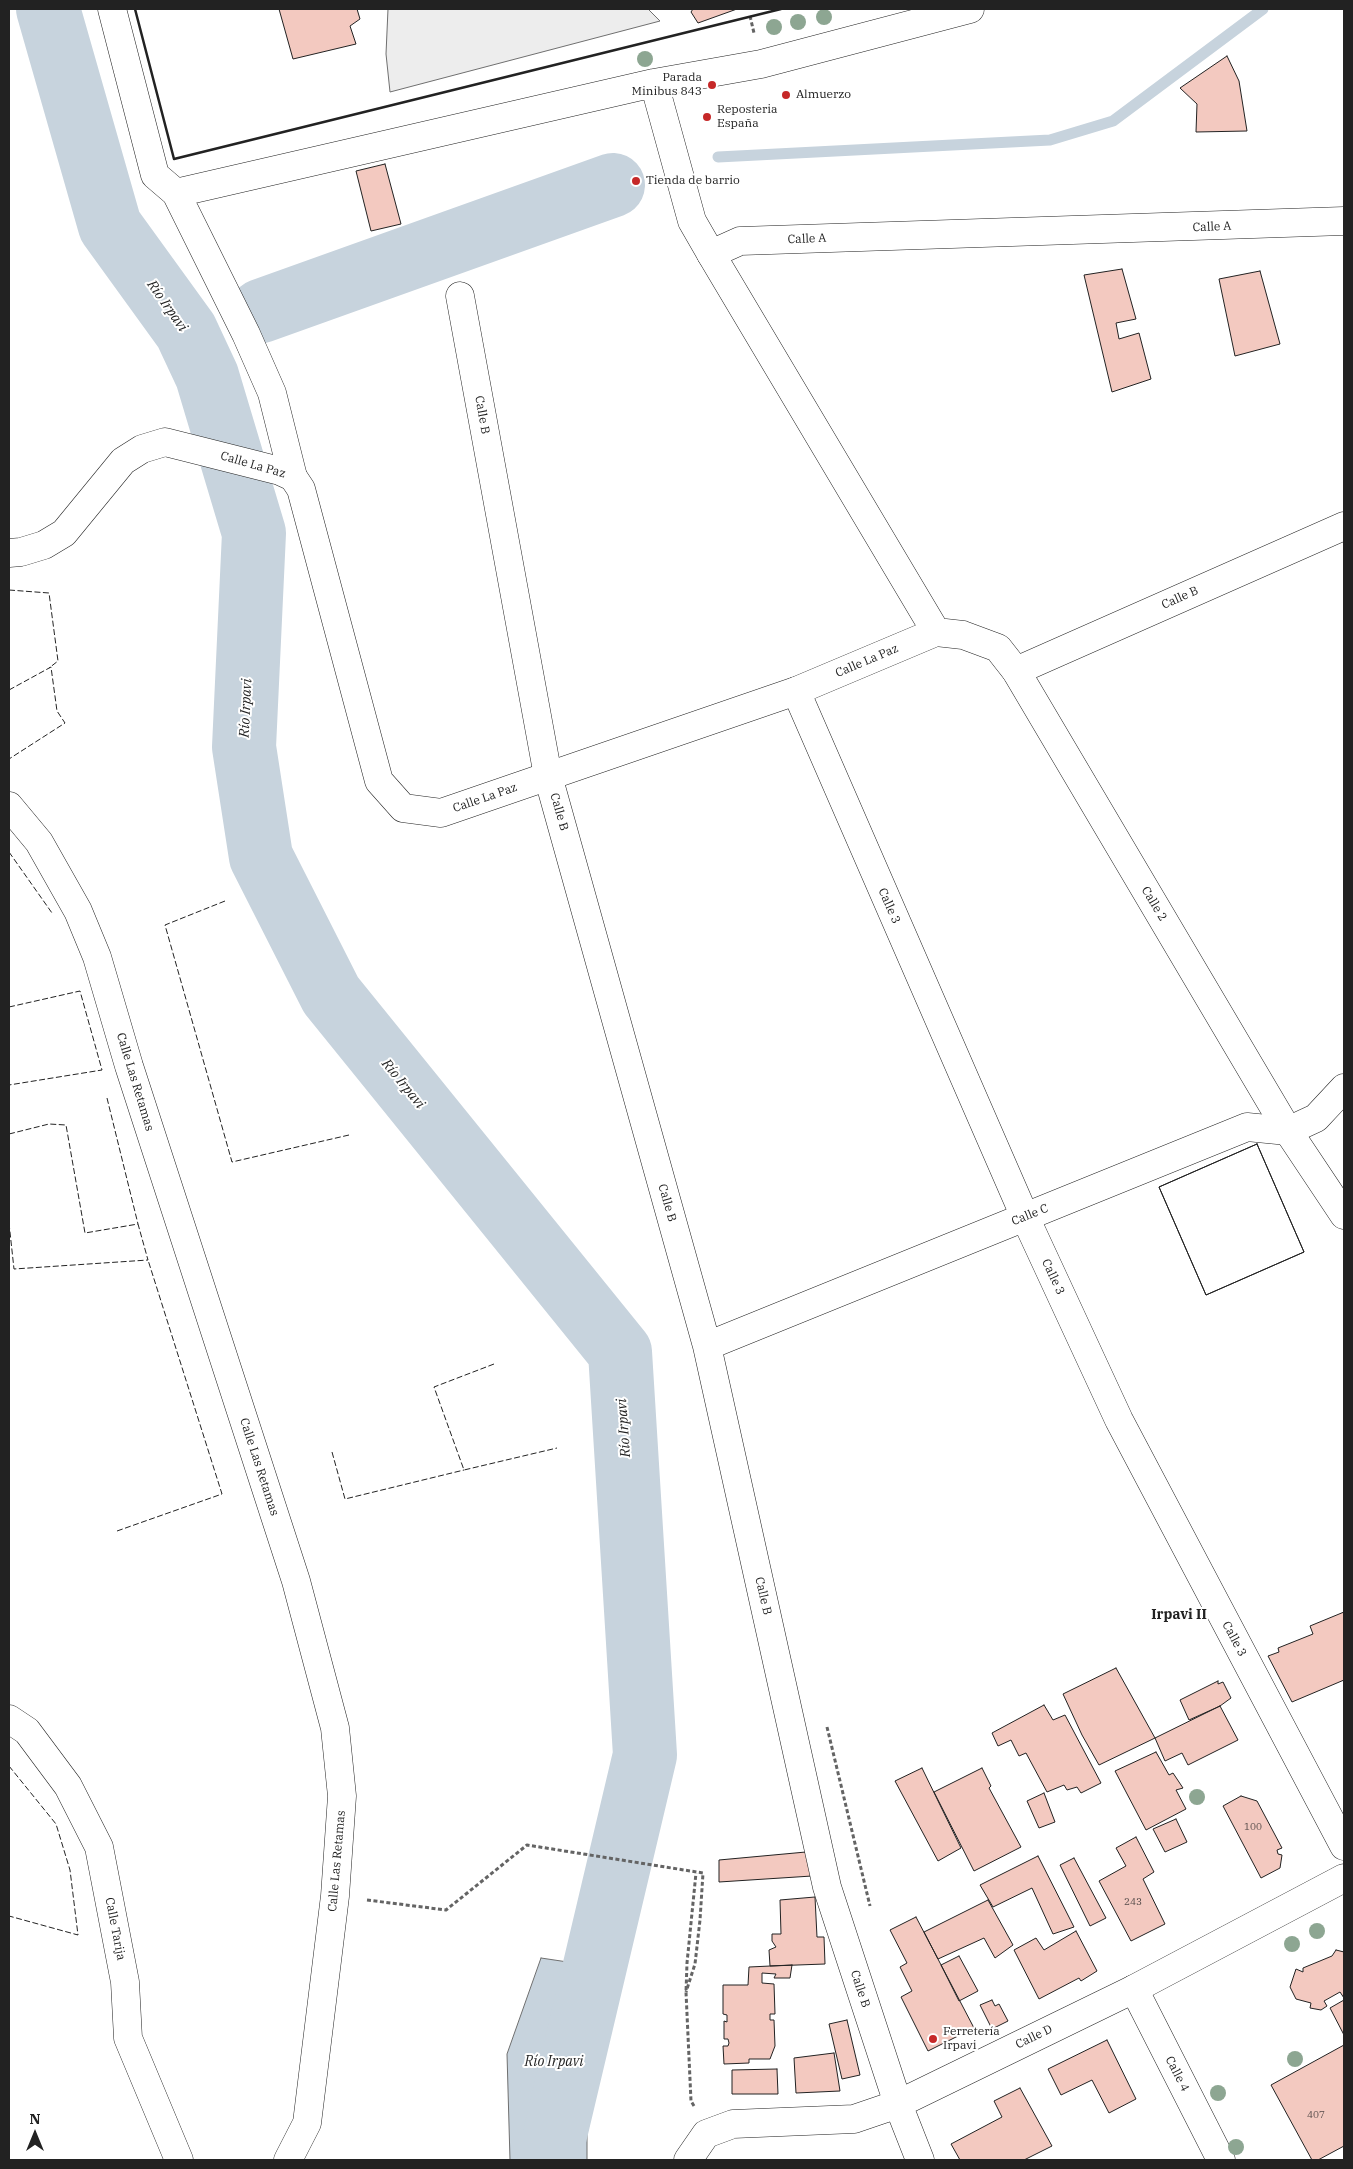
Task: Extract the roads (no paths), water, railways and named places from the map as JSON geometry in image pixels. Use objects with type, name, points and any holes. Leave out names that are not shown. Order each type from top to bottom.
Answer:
[{"type":"street","points":[[112,9],[155,174],[176,193],[246,334],[272,393],[280,472]]},
{"type":"street","points":[[176,193],[654,83],[761,64],[970,9]]},
{"type":"street","points":[[654,83],[692,220],[936,632]]},
{"type":"street","name":"Calle A","points":[[711,254],[740,241],[1344,221]]},
{"type":"street","name":"Calle B","points":[[460,296],[548,776],[707,1346],[827,1887],[898,2104],[920,2160]]},
{"type":"street","name":"Calle La Paz","points":[[9,553],[22,552],[44,545],[64,533],[123,461],[142,449],[166,442],[280,472],[301,489],[380,781],[403,808],[441,813],[796,691],[936,632]]},
{"type":"street","name":"Calle B","points":[[1016,671],[1343,530]]},
{"type":"street","name":"Calle 2","points":[[936,632],[963,635],[998,648],[1016,671],[1288,1131],[1344,1215]]},
{"type":"street","name":"Calle 3","points":[[796,691],[1025,1217],[1119,1420],[1344,1846]]},
{"type":"street","name":"Calle Las Retamas","points":[[9,806],[38,842],[78,911],[97,957],[129,1066],[296,1581],[334,1728],[342,1796],[334,1896],[307,2123],[288,2160]]},
{"type":"street","points":[[1288,1131],[1316,1118],[1344,1088]]},
{"type":"street","name":"Calle C","points":[[707,1346],[1247,1127],[1288,1131]]},
{"type":"street","name":"Calle Tarija","points":[[9,1719],[27,1731],[68,1786],[99,1847],[125,1982],[128,2038],[179,2160]]},
{"type":"street","name":"Calle D","points":[[688,2160],[706,2134],[733,2124],[854,2119],[898,2104],[1134,1988],[1344,1878]]},
{"type":"street","name":"Calle 4","points":[[1134,1988],[1221,2160]]},
{"type":"water","name":"Río Irpavi","points":[[541,1958],[621,1970],[587,2134],[587,2160],[510,2160],[507,2054]]},
{"type":"waterway","name":"Río Irpavi","points":[[48,9],[110,226],[186,331],[207,376],[254,533],[244,747],[261,857],[331,995],[620,1352],[645,1755],[549,2160]]},
{"type":"waterway","points":[[718,157],[1050,140],[1113,121],[1263,9]]},
{"type":"waterway","points":[[261,311],[613,185]]},
{"type":"place","name":"Parada Minibus 843","points":[[712,85]]},
{"type":"place","name":"Almuerzo","points":[[786,95]]},
{"type":"place","name":"Reposteria España","points":[[707,117]]},
{"type":"place","name":"Tienda de barrio","points":[[636,181]]},
{"type":"place","name":"Ferretería Irpavi","points":[[933,2039]]},
{"type":"district","name":"Irpavi II","points":[[1179,1615]]}]
